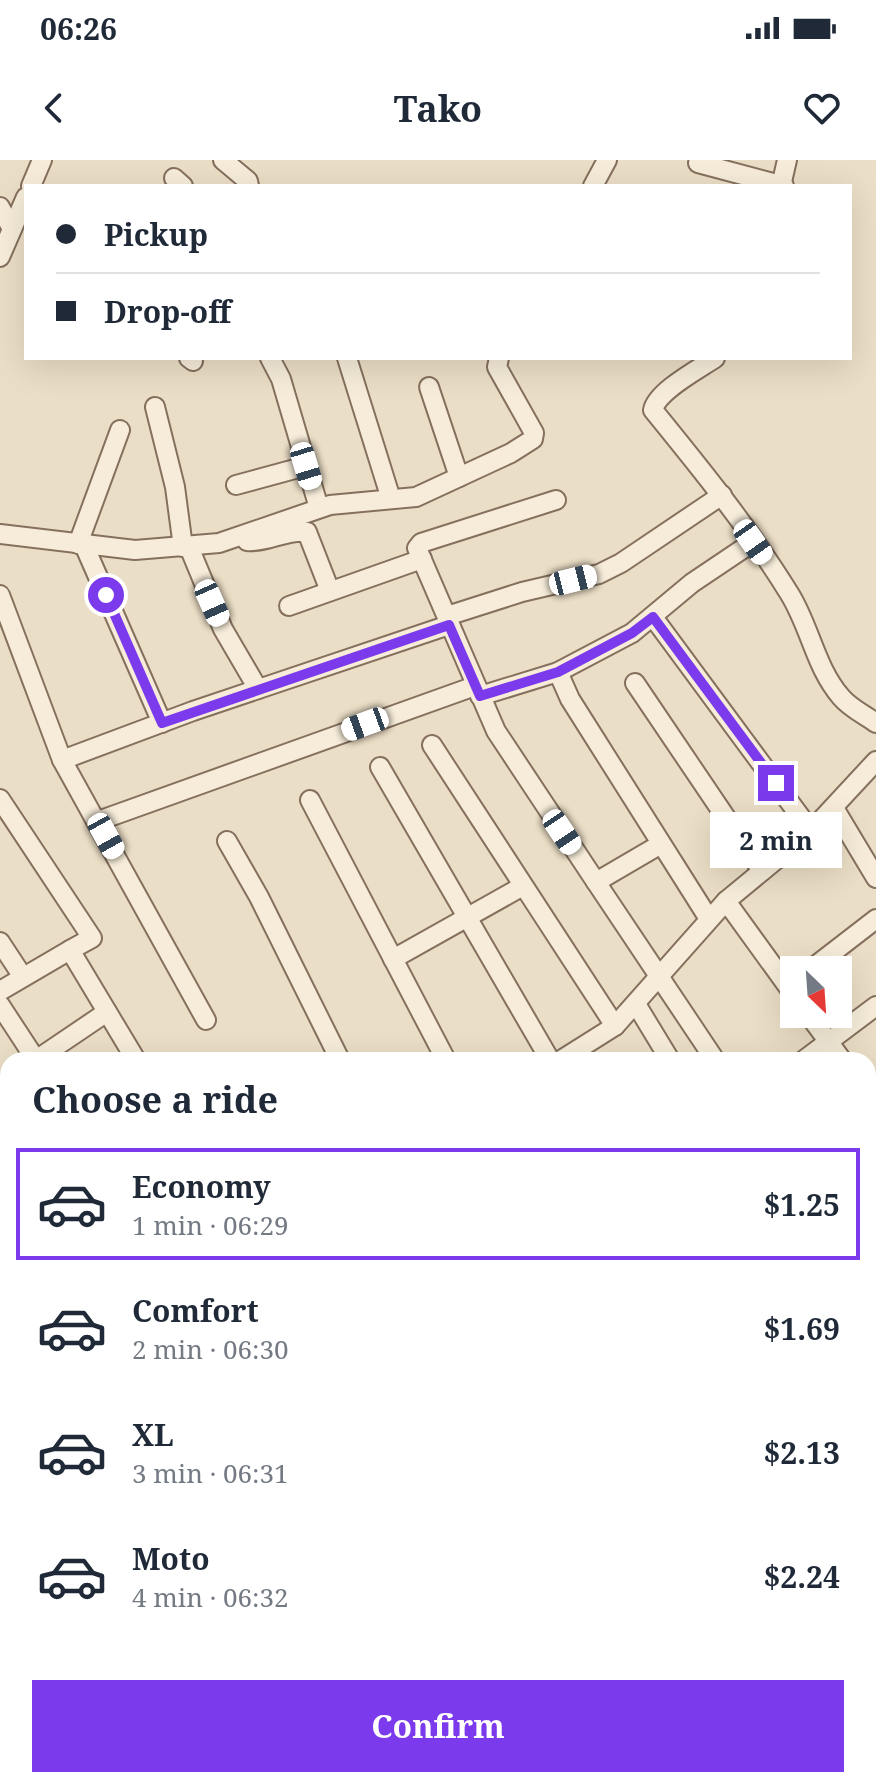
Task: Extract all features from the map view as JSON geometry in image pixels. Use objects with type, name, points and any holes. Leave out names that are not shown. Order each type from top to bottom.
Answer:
[{"type":"street","points":[[32,184],[42,160]]},
{"type":"street","points":[[223,160],[249,184]]},
{"type":"street","points":[[594,184],[607,160]]},
{"type":"street","points":[[782,184],[787,160]]},
{"type":"street","points":[[698,163],[775,184]]},
{"type":"street","points":[[0,257],[18,226],[24,204]]},
{"type":"street","points":[[0,207],[18,226]]},
{"type":"street","points":[[271,360],[281,379],[319,508]]},
{"type":"street","points":[[348,360],[391,499]]},
{"type":"street","points":[[712,360],[660,395],[653,404],[653,410],[722,495],[795,603],[824,673],[843,699],[876,723]]},
{"type":"street","points":[[0,534],[135,550],[186,547],[219,543],[330,505],[416,497],[511,453],[533,439],[534,433],[496,361]]},
{"type":"street","points":[[429,387],[459,477]]},
{"type":"street","points":[[155,407],[186,547],[223,629],[258,689]]},
{"type":"street","points":[[120,430],[81,544],[162,723]]},
{"type":"street","points":[[236,485],[306,466]]},
{"type":"street","points":[[62,760],[522,592],[599,574],[621,563],[722,495]]},
{"type":"street","points":[[556,500],[421,543],[417,548],[496,731],[710,1052]]},
{"type":"street","points":[[234,538],[252,542],[307,532],[330,591]]},
{"type":"street","points":[[98,821],[478,691],[558,672],[632,633],[692,583],[753,542]]},
{"type":"street","points":[[289,606],[422,559]]},
{"type":"street","points":[[0,595],[62,760],[206,1020]]},
{"type":"street","points":[[653,617],[811,831]]},
{"type":"street","points":[[558,672],[570,699],[709,919]]},
{"type":"street","points":[[635,683],[762,871]]},
{"type":"street","points":[[432,745],[615,1026]]},
{"type":"street","points":[[574,1052],[615,1026],[726,901],[811,831],[876,761]]},
{"type":"street","points":[[380,767],[545,1052]]},
{"type":"street","points":[[0,799],[92,938],[0,991]]},
{"type":"street","points":[[310,800],[442,1052]]},
{"type":"street","points":[[834,808],[876,878]]},
{"type":"street","points":[[227,841],[259,897],[336,1052]]},
{"type":"street","points":[[596,882],[661,844]]},
{"type":"street","points":[[393,959],[523,886]]},
{"type":"street","points":[[726,901],[780,972]]},
{"type":"street","points":[[828,956],[876,919]]},
{"type":"street","points":[[0,942],[23,977]]},
{"type":"street","points":[[70,950],[129,1052]]},
{"type":"street","points":[[636,1004],[665,1052]]},
{"type":"street","points":[[0,1005],[31,1052]]},
{"type":"street","points":[[814,1052],[876,1006]]},
{"type":"street","points":[[48,1052],[107,1012]]},
{"type":"street","points":[[818,1028],[836,1052]]},
{"type":"route","points":[[106,595],[162,723],[449,625],[480,696],[558,672],[632,633],[653,617],[776,783]]}]
